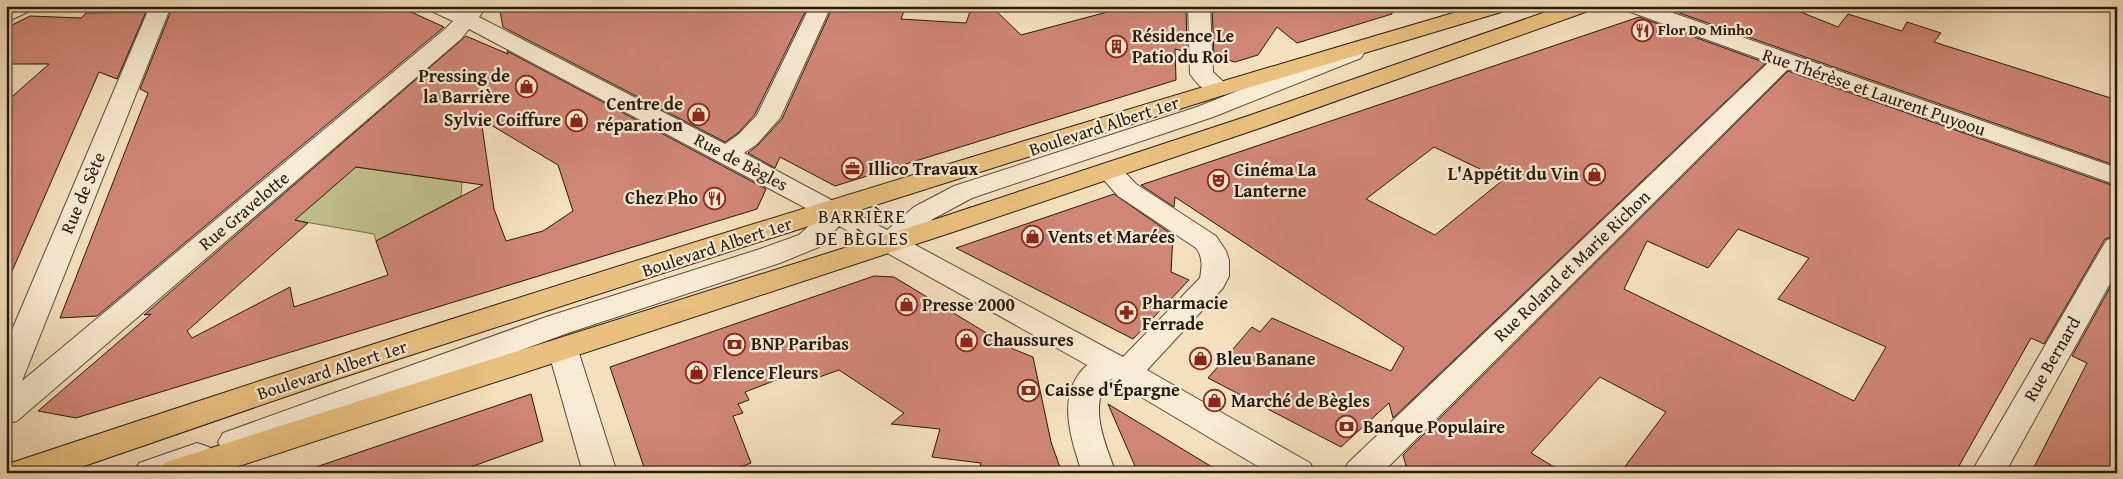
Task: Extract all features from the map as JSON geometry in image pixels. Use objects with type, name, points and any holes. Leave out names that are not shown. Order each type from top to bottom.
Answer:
[{"type":"main road","name":"Boulevard Albert 1er","points":[[23,473],[323,372],[831,211],[1219,90],[1501,6]]},
{"type":"main road","points":[[176,473],[563,350],[1109,171],[1584,6]]},
{"type":"street","points":[[6,16],[25,6]]},
{"type":"street","name":"Rue de Sète","points":[[6,381],[161,6]]},
{"type":"street","name":"Rue de Bègles","points":[[436,6],[471,13],[1118,368],[1298,473]]},
{"type":"street","points":[[726,154],[748,139],[768,118],[821,6]]},
{"type":"street","points":[[1199,6],[1202,74],[1219,90]]},
{"type":"street","name":"Rue Thérèse et Laurent Puyoou","points":[[1632,6],[2117,177]]},
{"type":"street","name":"Rue Gravelotte","points":[[6,412],[453,34],[471,13]]},
{"type":"street","points":[[891,243],[912,220],[938,204],[963,192],[1205,112],[1375,44]]},
{"type":"street","name":"Rue Roland et Marie Richon","points":[[1360,473],[1784,60]]},
{"type":"street","points":[[1099,473],[1085,430],[1085,396],[1090,381],[1118,368],[1213,282],[1216,270],[1216,259],[1213,250],[1206,242],[1127,190],[1109,171]]},
{"type":"street","points":[[150,473],[557,325],[770,256],[808,241],[827,224],[831,211]]},
{"type":"street","name":"Rue Bernard","points":[[1988,473],[2117,246]]},
{"type":"street","points":[[563,350],[600,473]]},
{"type":"green space","points":[[327,163],[462,182],[461,196],[376,241],[374,234],[265,215]]},
{"type":"building","points":[[173,6],[398,6],[444,27],[97,316],[60,318],[148,93],[140,89]]},
{"type":"building","points":[[499,6],[808,6],[755,114],[738,133],[725,142],[503,27]]},
{"type":"building","points":[[833,6],[906,6],[901,19],[966,23],[972,6],[992,7],[1021,35],[1111,11],[1146,12],[1146,6],[1186,6],[1187,52],[1175,49],[1176,80],[835,186],[780,157],[775,168],[748,153],[782,119]]},
{"type":"building","points":[[1212,6],[1391,6],[1392,14],[1297,43],[1277,27],[1258,55],[1235,62],[1214,57]]},
{"type":"building","points":[[1671,6],[1786,6],[1838,27],[1848,14],[1902,31],[1907,22],[1941,33],[1934,42],[2117,100],[2117,166],[1665,8]]},
{"type":"building","points":[[146,12],[117,79],[99,72],[6,285],[6,102],[49,64],[6,64],[6,28],[30,16],[81,18],[86,13]]},
{"type":"building","points":[[1639,17],[1766,63],[1393,418],[1389,403],[1341,447],[1208,378],[1252,327],[1260,332],[1272,318],[1391,371],[1404,348],[1175,197],[1174,207],[1141,185]],"holes":[[[1434,147],[1503,180],[1435,235],[1366,199]]]},
{"type":"building","points":[[466,36],[508,54],[507,51],[766,189],[757,209],[76,418],[38,411],[151,314],[144,315]],"holes":[[[481,119],[558,165],[573,211],[543,231],[506,241],[494,209]],[[356,167],[483,185],[376,241],[388,275],[294,307],[290,287],[192,338],[187,331],[308,223],[295,220]]]},
{"type":"building","points":[[1788,71],[2117,187],[2117,235],[2105,239],[2044,344],[2031,338],[1955,473],[1620,473],[1666,412],[1600,377],[1531,453],[1564,473],[1408,473],[1403,455]],"holes":[[[1738,229],[1809,258],[1778,299],[1886,347],[1854,401],[1624,289],[1647,241],[1708,268]]]},
{"type":"building","points":[[1114,194],[1173,235],[1171,272],[1189,280],[1133,339],[956,248]]},
{"type":"building","points":[[2117,275],[2117,473],[2031,473],[2087,363],[2072,356]]},
{"type":"building","points":[[874,276],[894,277],[1013,349],[1033,357],[1051,442],[1062,473],[979,473],[981,463],[932,457],[940,429],[891,424],[904,413],[839,370],[811,380],[805,369],[745,392],[749,400],[738,404],[743,413],[733,416],[751,463],[724,473],[646,473],[610,367]]},
{"type":"building","points":[[531,394],[543,441],[454,473],[317,473],[316,467]]},
{"type":"building","points":[[1108,404],[1222,473],[1138,473]]},
{"type":"place","name":"Flor Do Minho","points":[[1642,30]]},
{"type":"place","name":"Résidence Le Patio du Roi","points":[[1116,46]]},
{"type":"place","name":"Pressing de la Barrière","points":[[526,86]]},
{"type":"place","name":"Centre de réparation","points":[[699,114]]},
{"type":"place","name":"Sylvie Coiffure","points":[[577,120]]},
{"type":"place","name":"Illico Travaux","points":[[852,169]]},
{"type":"place","name":"L'Appétit du Vin","points":[[1595,174]]},
{"type":"place","name":"Cinéma La Lanterne","points":[[1218,180]]},
{"type":"place","name":"Chez Pho","points":[[714,198]]},
{"type":"place","name":"Vents et Marées","points":[[1032,237]]},
{"type":"place","name":"Presse 2000","points":[[906,305]]},
{"type":"place","name":"Pharmacie Ferrade","points":[[1126,313]]},
{"type":"place","name":"Chaussures","points":[[967,340]]},
{"type":"place","name":"BNP Paribas","points":[[735,344]]},
{"type":"place","name":"Bleu Banane","points":[[1200,359]]},
{"type":"place","name":"Flence Fleurs","points":[[697,373]]},
{"type":"place","name":"Caisse d'Épargne","points":[[1029,390]]},
{"type":"place","name":"Marché de Bègles","points":[[1215,401]]},
{"type":"place","name":"Banque Populaire","points":[[1347,427]]},
{"type":"district","name":"BARRIÈRE DE BÈGLES","points":[[862,227]]}]
